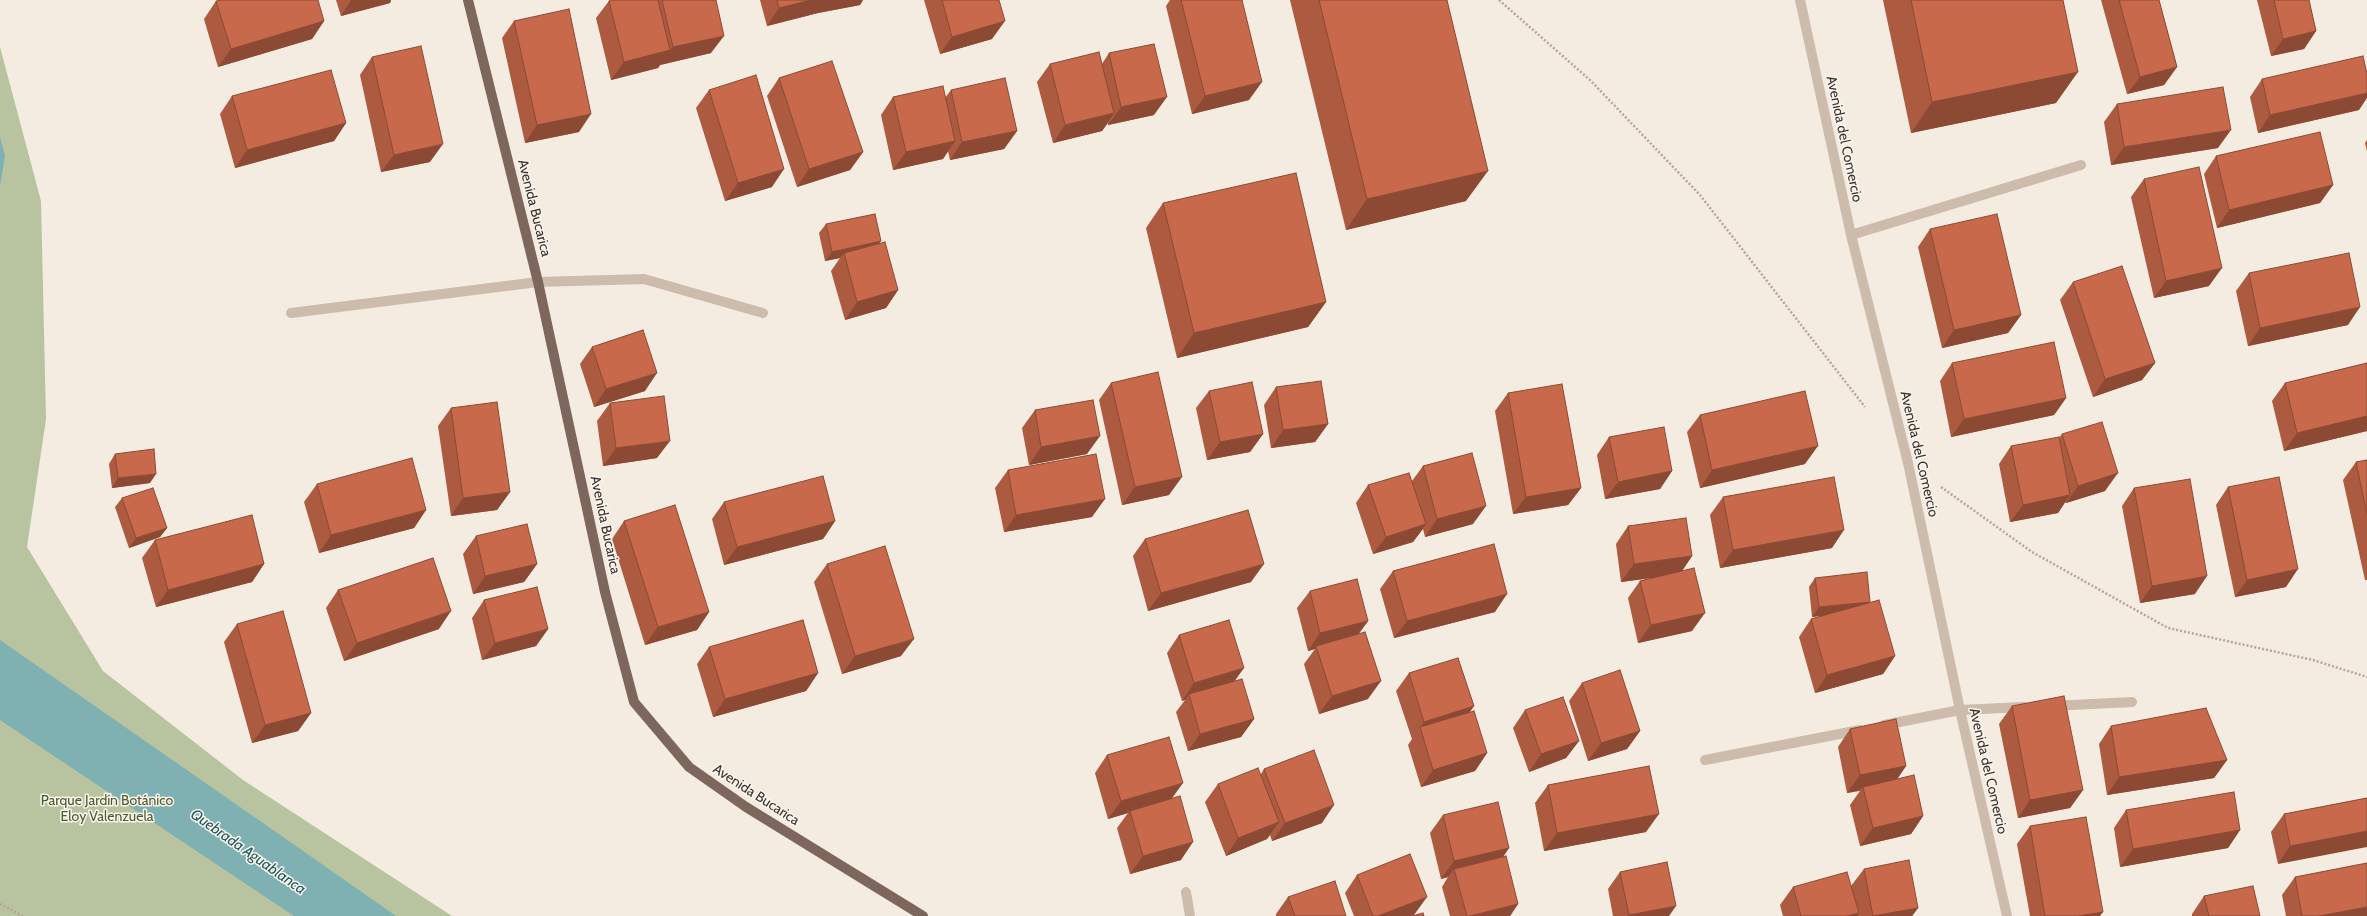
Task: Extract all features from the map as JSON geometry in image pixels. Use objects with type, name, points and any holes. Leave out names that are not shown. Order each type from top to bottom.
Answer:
[{"type":"main road","name":"Avenida Bucarica","points":[[468,0],[538,282],[605,592],[634,702],[689,767],[746,807],[923,916]]},
{"type":"street","name":"Avenida del Comercio","points":[[1800,0],[1851,235],[1908,463],[1960,710],[2007,916]]},
{"type":"street","points":[[1851,235],[2081,165]]},
{"type":"street","points":[[291,313],[538,282],[644,279],[763,313]]},
{"type":"street","points":[[1705,760],[1960,710],[2132,702]]},
{"type":"street","points":[[1186,892],[1190,916]]},
{"type":"path","points":[[0,904],[23,916]]},
{"type":"green space","name":"Parque Jardín Botánico Eloy Valenzuela","points":[[0,47],[41,201],[46,419],[27,547],[103,671],[243,780],[452,916],[0,916]]},
{"type":"water","points":[[0,137],[5,156],[0,186]]},
{"type":"water","name":"Quebrada Aguablanca","points":[[0,640],[396,916],[294,916],[0,720]]},
{"type":"building","points":[[318,0],[324,21],[231,49],[216,1]]},
{"type":"building","points":[[658,0],[670,50],[624,62],[609,1]]},
{"type":"building","points":[[662,0],[716,0],[724,36],[673,47]]},
{"type":"building","points":[[777,0],[811,0],[779,8]]},
{"type":"building","points":[[942,0],[999,0],[1005,21],[952,37]]},
{"type":"building","points":[[1181,0],[1242,0],[1262,82],[1205,96]]},
{"type":"building","points":[[1319,0],[1447,0],[1488,171],[1367,199]]},
{"type":"building","points":[[1911,0],[2063,0],[2078,72],[1932,102]]},
{"type":"building","points":[[2119,0],[2159,0],[2177,67],[2140,77]]},
{"type":"building","points":[[2274,0],[2309,0],[2316,31],[2283,39]]},
{"type":"building","points":[[569,9],[591,114],[537,125],[514,21]]},
{"type":"building","points":[[1154,44],[1167,97],[1121,107],[1109,53]]},
{"type":"building","points":[[421,46],[443,144],[394,155],[372,57]]},
{"type":"building","points":[[1099,52],[1114,113],[1065,125],[1050,64]]},
{"type":"building","points":[[2363,56],[2367,74],[2367,93],[2270,115],[2262,79]]},
{"type":"building","points":[[832,61],[863,152],[809,169],[779,78]]},
{"type":"building","points":[[331,70],[346,123],[247,150],[232,96]]},
{"type":"building","points":[[756,75],[784,169],[738,183],[709,90]]},
{"type":"building","points":[[1005,78],[1017,131],[962,142],[951,90]]},
{"type":"building","points":[[943,86],[955,141],[906,152],[893,97]]},
{"type":"building","points":[[2223,87],[2231,130],[2124,147],[2117,104]]},
{"type":"building","points":[[2320,132],[2333,185],[2229,210],[2216,156]]},
{"type":"building","points":[[2199,167],[2222,268],[2166,281],[2144,179]]},
{"type":"building","points":[[1296,173],[1326,302],[1194,333],[1163,203]]},
{"type":"building","points":[[875,214],[881,241],[832,252],[826,224]]},
{"type":"building","points":[[1997,214],[2021,315],[1954,330],[1930,229]]},
{"type":"building","points":[[885,242],[898,290],[857,302],[844,253]]},
{"type":"building","points":[[2349,253],[2360,307],[2260,328],[2249,273]]},
{"type":"building","points":[[2122,266],[2155,363],[2105,379],[2073,282]]},
{"type":"building","points":[[643,330],[657,373],[606,389],[592,347]]},
{"type":"building","points":[[2054,342],[2066,398],[1964,419],[1952,363]]},
{"type":"building","points":[[2367,363],[2367,416],[2297,433],[2285,383]]},
{"type":"building","points":[[1158,372],[1182,477],[1135,487],[1111,383]]},
{"type":"building","points":[[1321,381],[1328,424],[1283,430],[1276,387]]},
{"type":"building","points":[[1252,382],[1263,434],[1220,442],[1209,391]]},
{"type":"building","points":[[1562,384],[1581,488],[1526,497],[1508,393]]},
{"type":"building","points":[[1805,391],[1818,446],[1712,470],[1700,415]]},
{"type":"building","points":[[664,396],[670,441],[616,448],[610,403]]},
{"type":"building","points":[[1093,400],[1100,436],[1041,447],[1035,410]]},
{"type":"building","points":[[497,402],[510,492],[463,498],[451,408]]},
{"type":"building","points":[[2102,422],[2118,473],[2078,486],[2062,434]]},
{"type":"building","points":[[1664,427],[1672,471],[1618,482],[1609,437]]},
{"type":"building","points":[[2059,437],[2070,495],[2023,505],[2011,446]]},
{"type":"building","points":[[154,449],[156,474],[118,478],[115,454]]},
{"type":"building","points":[[1472,453],[1486,506],[1437,519],[1423,466]]},
{"type":"building","points":[[1096,454],[1105,499],[1016,515],[1008,470]]},
{"type":"building","points":[[412,458],[426,510],[331,535],[317,484]]},
{"type":"building","points":[[2367,460],[2367,514],[2356,462]]},
{"type":"building","points":[[1409,473],[1426,524],[1386,537],[1368,485]]},
{"type":"building","points":[[823,476],[835,521],[737,547],[724,502]]},
{"type":"building","points":[[1834,477],[1844,530],[1733,550],[1723,497]]},
{"type":"building","points":[[2279,477],[2298,569],[2247,580],[2228,487]]},
{"type":"building","points":[[2190,479],[2207,576],[2152,586],[2134,488]]},
{"type":"building","points":[[153,488],[167,528],[136,538],[122,498]]},
{"type":"building","points":[[675,505],[709,612],[658,627],[624,521]]},
{"type":"building","points":[[1248,510],[1264,564],[1161,593],[1145,539]]},
{"type":"building","points":[[252,515],[264,564],[168,590],[155,540]]},
{"type":"building","points":[[1686,518],[1692,556],[1634,564],[1628,526]]},
{"type":"building","points":[[527,524],[537,564],[485,576],[476,536]]},
{"type":"building","points":[[1494,544],[1507,594],[1407,621],[1393,571]]},
{"type":"building","points":[[885,546],[914,639],[855,656],[827,564]]},
{"type":"building","points":[[433,558],[451,611],[357,643],[338,590]]},
{"type":"building","points":[[1694,568],[1705,613],[1651,625],[1640,581]]},
{"type":"building","points":[[1867,572],[1870,602],[1819,607],[1815,578]]},
{"type":"building","points":[[1357,579],[1368,621],[1320,633],[1310,591]]},
{"type":"building","points":[[537,587],[548,629],[495,643],[484,600]]},
{"type":"building","points":[[1879,600],[1895,656],[1827,675],[1811,619]]},
{"type":"building","points":[[283,611],[311,713],[265,725],[237,624]]},
{"type":"building","points":[[803,620],[818,673],[725,699],[709,647]]},
{"type":"building","points":[[1229,620],[1244,668],[1194,683],[1179,635]]},
{"type":"building","points":[[1365,632],[1381,681],[1332,696],[1316,646]]},
{"type":"building","points":[[1458,658],[1474,706],[1424,722],[1409,673]]},
{"type":"building","points":[[1620,670],[1640,731],[1601,743],[1582,683]]},
{"type":"building","points":[[1242,679],[1254,719],[1200,734],[1189,694]]},
{"type":"building","points":[[2064,696],[2083,790],[2030,800],[2012,706]]},
{"type":"building","points":[[1563,697],[1579,741],[1541,754],[1525,710]]},
{"type":"building","points":[[2206,708],[2227,760],[2119,777],[2111,726]]},
{"type":"building","points":[[1474,711],[1487,753],[1433,770],[1420,727]]},
{"type":"building","points":[[1896,719],[1906,766],[1860,775],[1850,729]]},
{"type":"building","points":[[1169,737],[1183,783],[1121,801],[1107,755]]},
{"type":"building","points":[[1314,750],[1334,805],[1285,823],[1264,769]]},
{"type":"building","points":[[1649,766],[1659,814],[1557,833],[1548,785]]},
{"type":"building","points":[[1258,768],[1279,822],[1238,838],[1218,784]]},
{"type":"building","points":[[1914,775],[1923,816],[1873,828],[1863,787]]},
{"type":"building","points":[[2234,792],[2240,830],[2133,849],[2126,810]]},
{"type":"building","points":[[1180,796],[1193,842],[1143,856],[1130,811]]},
{"type":"building","points":[[2367,798],[2367,831],[2290,846],[2284,814]]},
{"type":"building","points":[[1498,802],[1509,848],[1454,861],[1443,815]]},
{"type":"building","points":[[2086,817],[2103,912],[2078,916],[2045,916],[2030,826]]},
{"type":"building","points":[[1410,854],[1427,897],[1378,916],[1373,916],[1357,875]]},
{"type":"building","points":[[1506,856],[1518,904],[1467,916],[1454,869]]},
{"type":"building","points":[[1909,860],[1918,908],[1873,916],[1864,869]]},
{"type":"building","points":[[1667,862],[1676,906],[1629,915],[1620,872]]},
{"type":"building","points":[[2367,863],[2367,907],[2319,916],[2302,916],[2295,877]]},
{"type":"building","points":[[1847,872],[1859,913],[1847,916],[1801,916],[1793,887]]},
{"type":"building","points":[[1335,881],[1346,916],[1295,916],[1288,897]]},
{"type":"building","points":[[2253,886],[2260,916],[2209,916],[2204,896]]},
{"type":"building","points":[[1423,913],[1424,916],[1412,916]]}]
